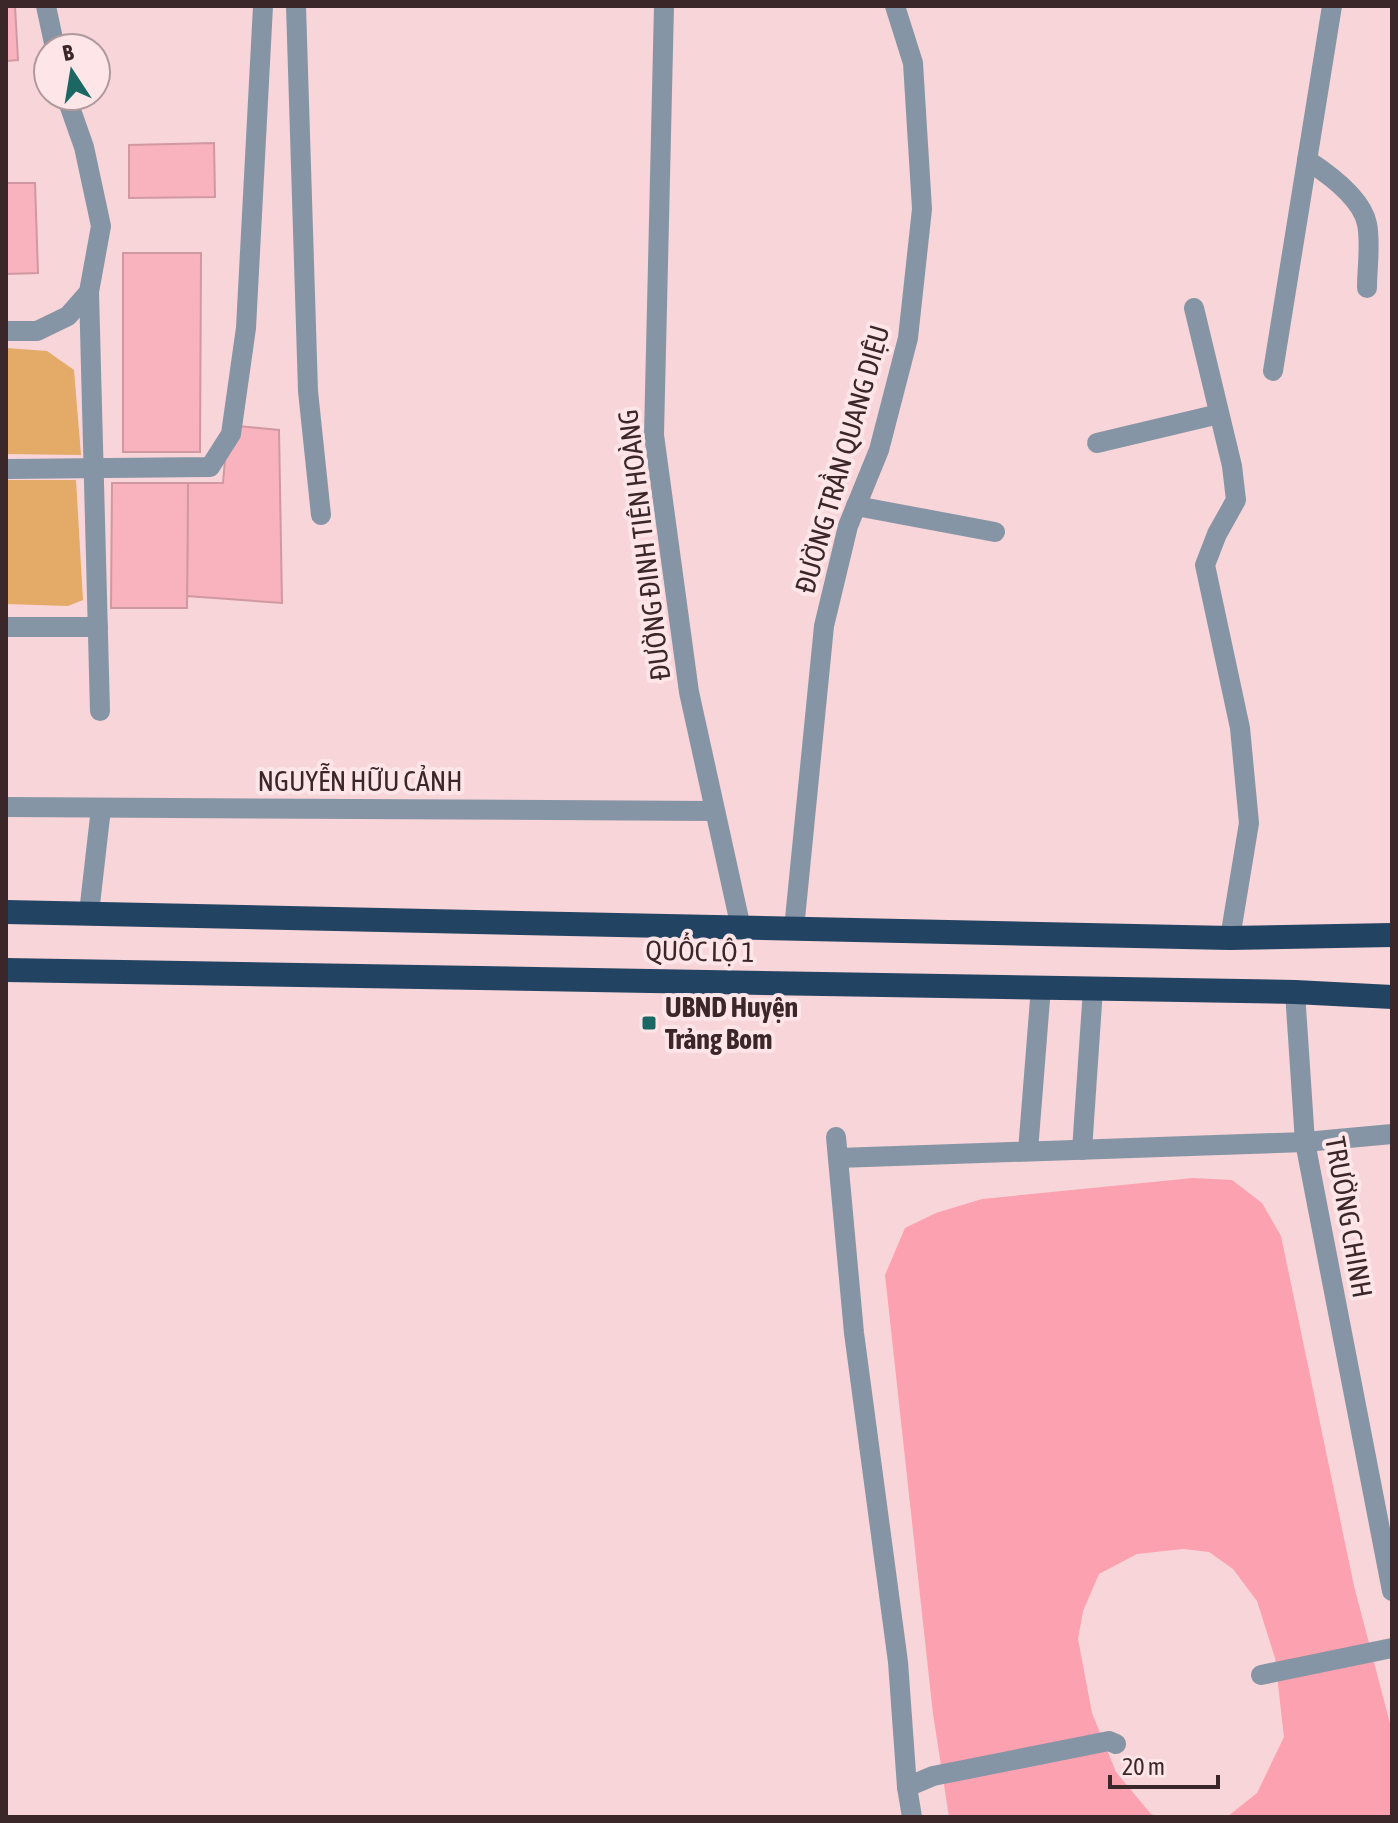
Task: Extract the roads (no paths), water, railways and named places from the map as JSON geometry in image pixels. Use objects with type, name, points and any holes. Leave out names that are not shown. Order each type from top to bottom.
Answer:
[{"type":"highway","name":"QUỐC LỘ 1","points":[[6,912],[1230,938],[1392,935]]},
{"type":"highway","name":"QUỐC LỘ 1","points":[[6,970],[1041,987],[1392,997]]},
{"type":"street","points":[[46,6],[52,32]]},
{"type":"street","points":[[6,469],[210,467],[231,434],[246,328],[263,6]]},
{"type":"street","points":[[296,6],[308,391],[321,515]]},
{"type":"street","name":"ĐƯỜNG ĐINH TIÊN HOÀNG","points":[[664,6],[654,435],[689,692],[741,928]]},
{"type":"street","name":"ĐƯỜNG TRẦN QUANG DIỆU","points":[[794,929],[824,626],[848,526],[879,450],[908,338],[922,209],[913,63],[895,6]]},
{"type":"street","points":[[1273,371],[1332,6]]},
{"type":"street","points":[[72,112],[84,147],[101,226],[89,292],[100,711]]},
{"type":"street","points":[[1307,160],[1334,178],[1350,195],[1367,222],[1367,288]]},
{"type":"street","points":[[6,331],[37,331],[68,316],[89,292]]},
{"type":"street","points":[[1194,308],[1232,466],[1236,500],[1217,534],[1205,565],[1240,728],[1249,823],[1230,938]]},
{"type":"street","points":[[1097,443],[1219,414]]},
{"type":"street","points":[[856,506],[995,532]]},
{"type":"street","points":[[6,627],[98,627]]},
{"type":"street","name":"NGUYỄN HỮU CẢNH","points":[[6,807],[714,811]]},
{"type":"street","points":[[89,913],[101,808]]},
{"type":"street","points":[[1028,1151],[1041,987]]},
{"type":"street","points":[[1082,1150],[1093,989]]},
{"type":"street","name":"TRƯỜNG CHINH","points":[[1295,992],[1305,1142],[1392,1591]]},
{"type":"street","points":[[912,1817],[898,1662],[854,1333],[837,1147],[1082,1150],[1305,1142],[1392,1134]]},
{"type":"street","points":[[1261,1675],[1384,1649]]},
{"type":"street","points":[[907,1787],[933,1776],[1113,1742]]},
{"type":"place","name":"UBND Huyện Trảng Bom","points":[[649,1023]]}]
